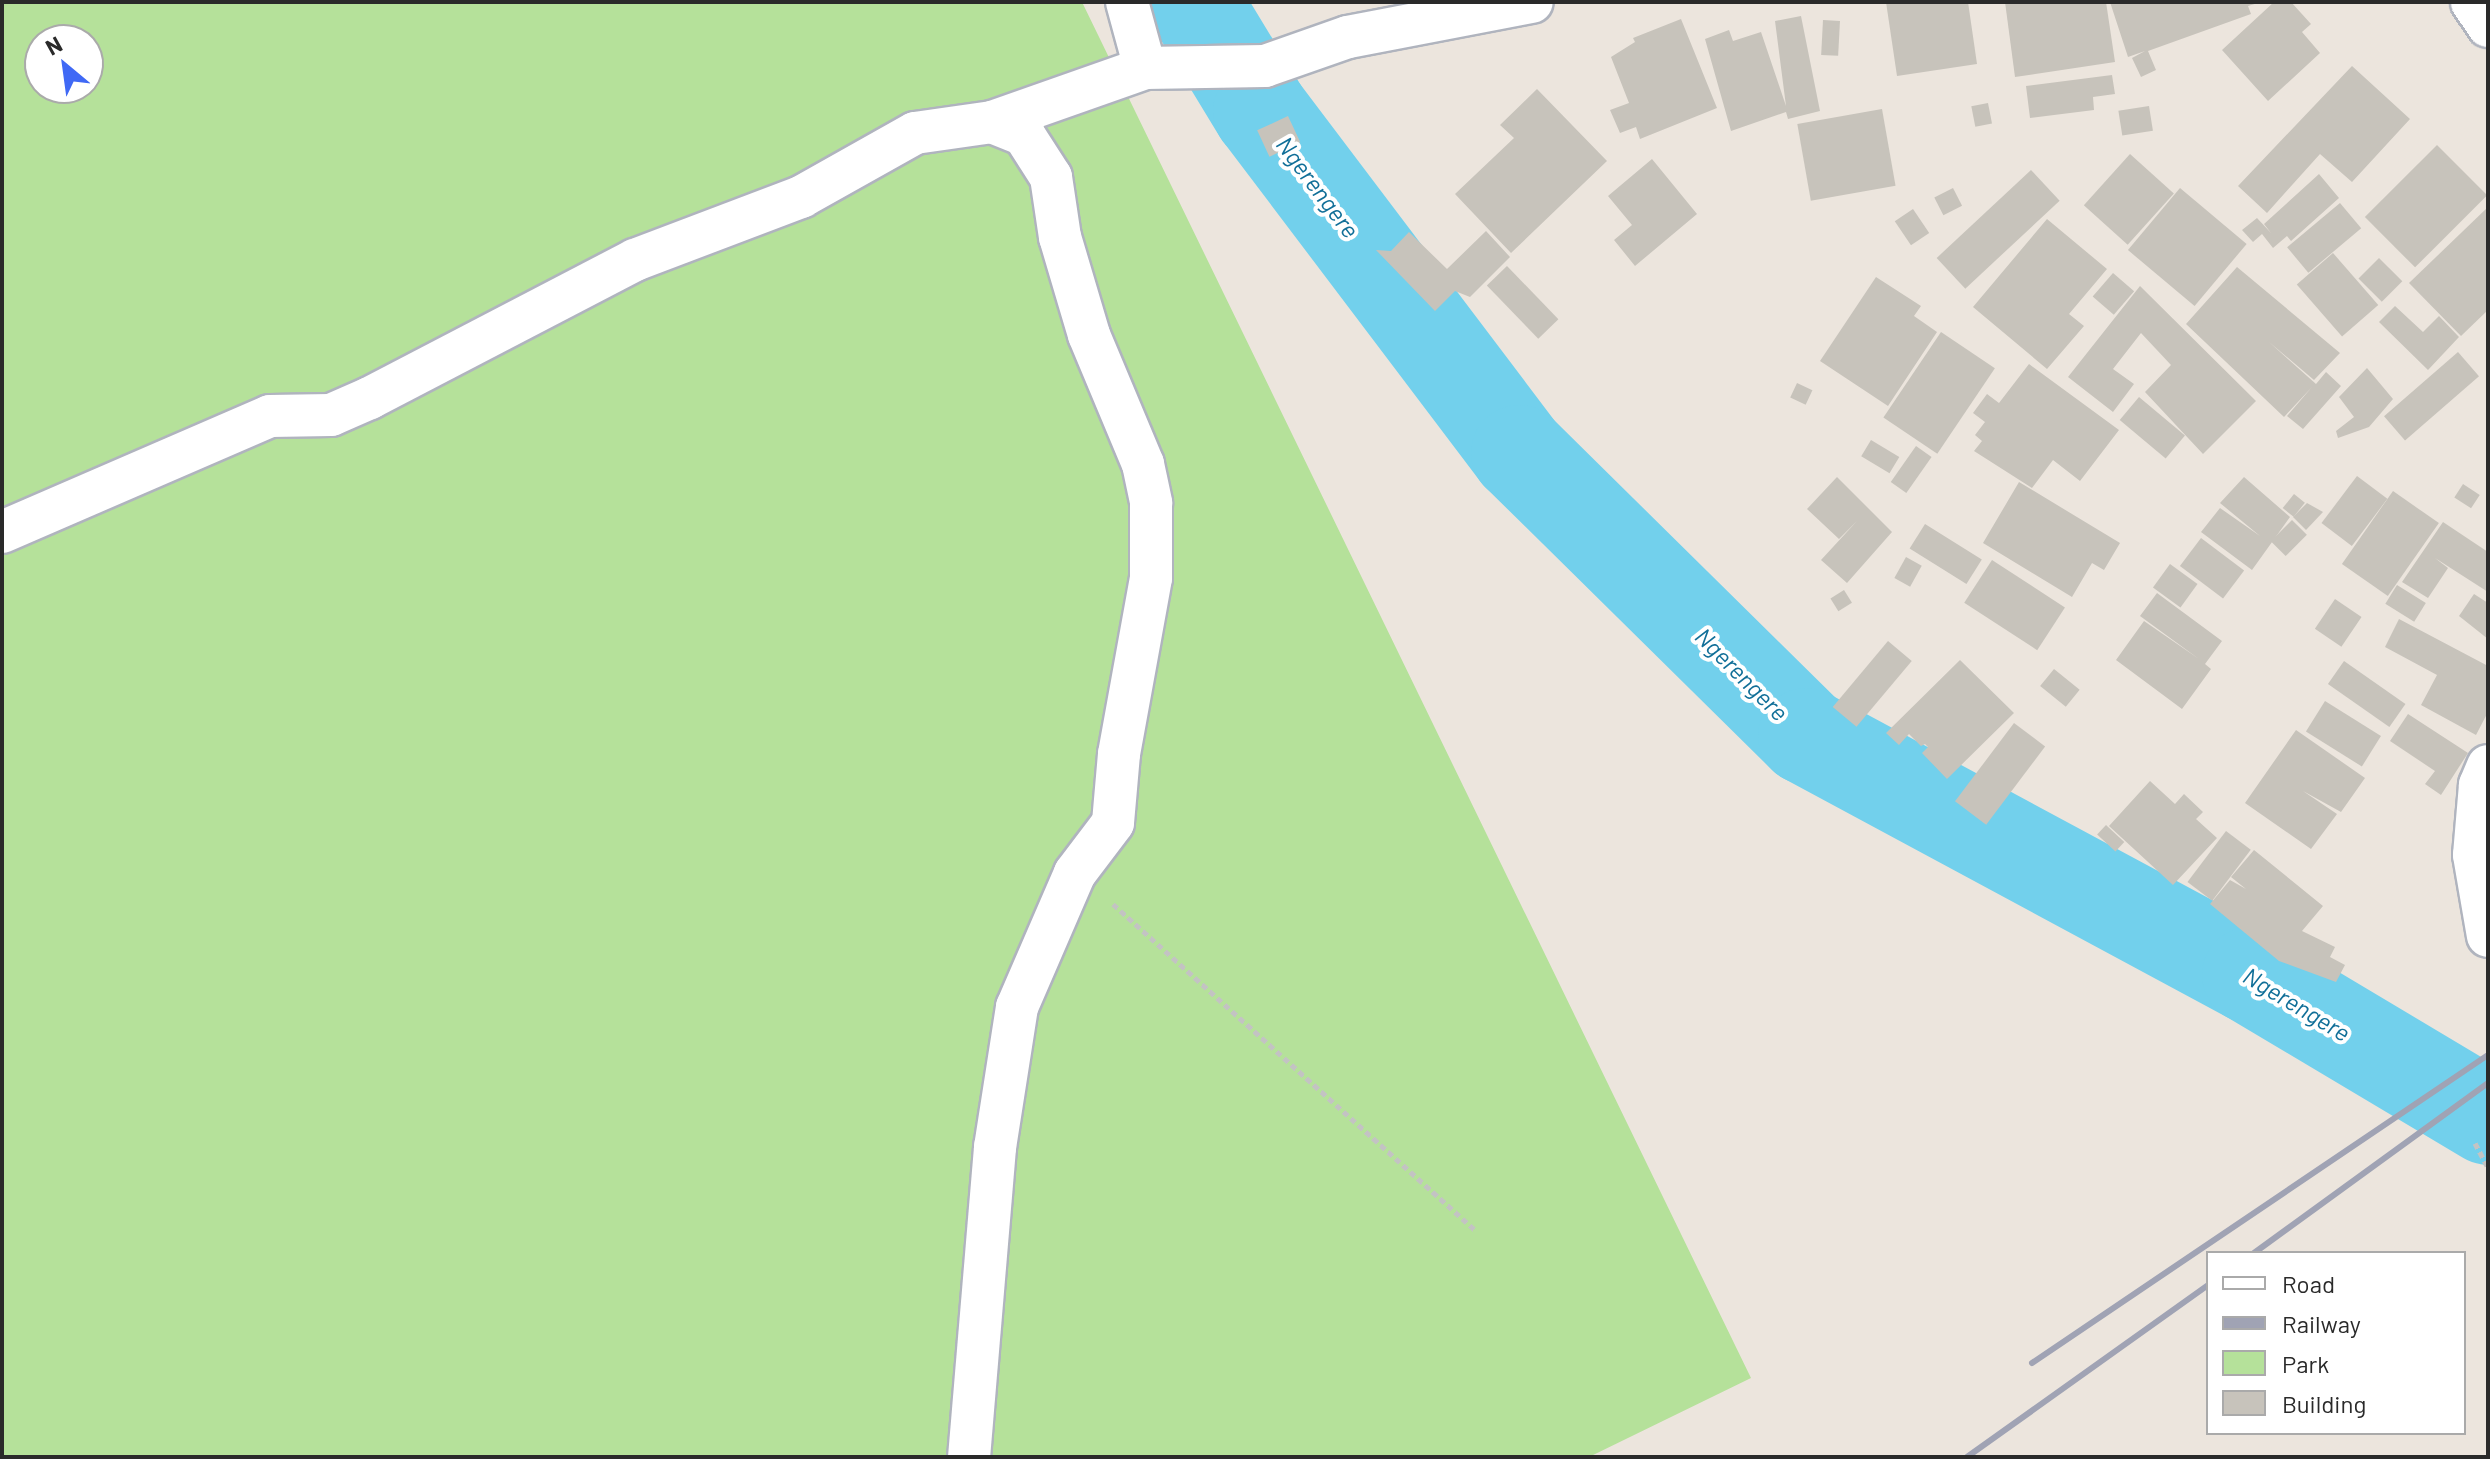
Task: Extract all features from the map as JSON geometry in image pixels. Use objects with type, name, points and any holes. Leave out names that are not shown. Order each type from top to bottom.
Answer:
[{"type":"street","points":[[1127,2],[1145,68]]},
{"type":"street","points":[[2,532],[270,416],[331,415],[370,398],[635,260],[801,197],[915,133],[992,122],[1145,68],[1265,66],[1348,37],[1532,2]]},
{"type":"street","points":[[2472,2],[2488,26]]},
{"type":"street","points":[[969,1457],[995,1148],[1017,1007],[1075,873],[1113,823],[1119,754],[1151,578],[1151,503],[1143,464],[1089,335],[1060,237],[1051,177],[1024,135],[992,122]]},
{"type":"street","points":[[2488,766],[2480,785],[2474,855],[2488,936]]},
{"type":"path","points":[[1075,873],[1157,940],[1475,1230]]},
{"type":"path","points":[[2475,1143],[2488,1167]]},
{"type":"green space","points":[[2,2],[1082,2],[1751,1378],[1589,1457],[2,1457]]},
{"type":"building","points":[[1886,2],[1968,2],[1977,64],[1897,76]]},
{"type":"building","points":[[2005,2],[2106,2],[2115,62],[2015,77]]},
{"type":"building","points":[[2110,2],[2258,3],[2248,6],[2251,14],[2148,51],[2156,70],[2141,77],[2132,58],[2145,51],[2128,57]]},
{"type":"building","points":[[2274,2],[2291,2],[2311,24],[2302,32],[2320,53],[2268,101],[2222,50]]},
{"type":"building","points":[[1801,16],[1820,111],[1788,119],[1786,112],[1731,131],[1705,39],[1729,30],[1733,41],[1761,32],[1786,106],[1775,21]]},
{"type":"building","points":[[1681,19],[1717,108],[1640,139],[1636,127],[1620,133],[1610,110],[1629,103],[1611,57],[1635,42],[1633,38]]},
{"type":"building","points":[[1823,20],[1840,21],[1838,56],[1821,55]]},
{"type":"building","points":[[2352,66],[2410,119],[2352,182],[2320,154],[2267,213],[2238,186]]},
{"type":"building","points":[[2112,75],[2115,94],[2093,97],[2094,110],[2030,118],[2026,86]]},
{"type":"building","points":[[1537,89],[1607,161],[1511,253],[1455,194],[1514,138],[1500,125]]},
{"type":"building","points":[[1988,103],[1992,124],[1975,127],[1971,106]]},
{"type":"building","points":[[2149,106],[2153,131],[2122,136],[2118,111]]},
{"type":"building","points":[[1882,109],[1896,186],[1811,201],[1797,124]]},
{"type":"building","points":[[1288,116],[1300,142],[1269,157],[1257,130]]},
{"type":"building","points":[[2437,145],[2487,195],[2415,267],[2365,217]]},
{"type":"building","points":[[2130,154],[2174,193],[2128,245],[2084,205]]},
{"type":"building","points":[[1652,159],[1697,214],[1635,266],[1614,240],[1632,225],[1608,196]]},
{"type":"building","points":[[2031,170],[2060,201],[1965,289],[1937,258]]},
{"type":"building","points":[[2319,174],[2339,198],[2291,241],[2287,236],[2273,248],[2262,234],[2253,242],[2242,230],[2257,218],[2271,233],[2264,224]]},
{"type":"building","points":[[1953,188],[1962,206],[1943,215],[1934,198]]},
{"type":"building","points":[[2180,188],[2247,244],[2195,306],[2128,250]]},
{"type":"building","points":[[2340,203],[2361,228],[2308,273],[2287,247]]},
{"type":"building","points":[[2488,207],[2488,310],[2461,336],[2409,283]]},
{"type":"building","points":[[1913,209],[1929,233],[1911,245],[1895,221]]},
{"type":"building","points":[[2047,219],[2107,269],[2069,314],[2084,326],[2047,369],[1973,307]]},
{"type":"building","points":[[1486,231],[1510,257],[1470,297],[1455,291],[1435,311],[1376,250],[1391,251],[1409,232],[1447,269]]},
{"type":"building","points":[[2333,253],[2378,305],[2342,337],[2297,284]]},
{"type":"building","points":[[2379,258],[2402,281],[2382,302],[2358,279]]},
{"type":"building","points":[[1507,266],[1558,319],[1538,339],[1487,285]]},
{"type":"building","points":[[2237,267],[2340,353],[2314,380],[2269,342],[2316,384],[2326,372],[2341,386],[2303,429],[2287,416],[2312,387],[2284,417],[2186,324]]},
{"type":"building","points":[[2113,273],[2134,291],[2114,315],[2093,296]]},
{"type":"building","points":[[1876,277],[1921,306],[1914,316],[1937,332],[1888,406],[1820,361]]},
{"type":"building","points":[[2140,286],[2256,401],[2203,454],[2145,392],[2171,365],[2141,333],[2113,369],[2134,384],[2113,412],[2068,377]]},
{"type":"building","points":[[2395,306],[2423,332],[2439,316],[2459,337],[2428,370],[2379,322]]},
{"type":"building","points":[[1941,332],[1995,368],[1937,454],[1883,417]]},
{"type":"building","points":[[2458,352],[2479,376],[2405,440],[2384,416]]},
{"type":"building","points":[[2029,364],[2119,430],[2080,481],[2053,460],[2032,488],[1974,451],[1982,441],[1975,435],[1985,422],[1973,413],[1987,394],[1999,403]]},
{"type":"building","points":[[2367,368],[2393,399],[2369,427],[2338,438],[2336,431],[2354,417],[2339,397]]},
{"type":"building","points":[[1797,383],[1812,390],[1806,405],[1790,398]]},
{"type":"building","points":[[2139,397],[2185,436],[2166,459],[2120,420]]},
{"type":"building","points":[[1871,440],[1899,457],[1890,473],[1861,456]]},
{"type":"building","points":[[1916,446],[1932,457],[1906,493],[1891,482]]},
{"type":"building","points":[[2357,476],[2387,499],[2352,546],[2321,523]]},
{"type":"building","points":[[1837,477],[1892,532],[1847,583],[1821,560],[1857,521],[1839,539],[1807,509]]},
{"type":"building","points":[[2244,477],[2290,517],[2252,570],[2201,532],[2220,508],[2260,536],[2220,503]]},
{"type":"building","points":[[2019,482],[2120,543],[2104,570],[2092,563],[2072,597],[1983,543]]},
{"type":"building","points":[[2463,484],[2480,495],[2471,508],[2454,497]]},
{"type":"building","points":[[2393,491],[2439,523],[2388,596],[2342,564]]},
{"type":"building","points":[[2294,494],[2305,503],[2294,517],[2283,508]]},
{"type":"building","points":[[2307,503],[2323,512],[2306,530],[2293,517]]},
{"type":"building","points":[[2292,520],[2307,535],[2286,556],[2271,541]]},
{"type":"building","points":[[2443,522],[2488,552],[2488,592],[2435,558],[2448,568],[2428,598],[2402,582]]},
{"type":"building","points":[[1925,524],[1982,560],[1966,584],[1910,549]]},
{"type":"building","points":[[2201,538],[2244,570],[2223,598],[2180,566]]},
{"type":"building","points":[[1906,557],[1922,566],[1910,587],[1894,578]]},
{"type":"building","points":[[1992,560],[2065,607],[2037,650],[1964,603]]},
{"type":"building","points":[[2170,564],[2198,584],[2180,607],[2153,587]]},
{"type":"building","points":[[2397,585],[2426,603],[2414,622],[2385,604]]},
{"type":"building","points":[[1844,590],[1852,603],[1838,611],[1830,598]]},
{"type":"building","points":[[2157,593],[2222,641],[2205,664],[2211,669],[2182,709],[2116,660],[2144,621],[2199,659],[2140,616]]},
{"type":"building","points":[[2474,594],[2488,603],[2488,639],[2459,616]]},
{"type":"building","points":[[2335,599],[2362,617],[2341,647],[2315,629]]},
{"type":"building","points":[[2399,619],[2488,666],[2488,712],[2476,735],[2421,705],[2437,675],[2385,647]]},
{"type":"building","points":[[1888,641],[1912,661],[1856,727],[1833,707]]},
{"type":"building","points":[[1960,660],[2014,713],[1947,779],[1922,753],[1928,747],[1925,744],[1921,746],[1909,734],[1899,745],[1886,733]]},
{"type":"building","points":[[2344,661],[2405,704],[2389,727],[2328,684]]},
{"type":"building","points":[[2054,669],[2080,690],[2066,707],[2040,686]]},
{"type":"building","points":[[2325,701],[2381,736],[2362,767],[2306,732]]},
{"type":"building","points":[[2408,714],[2468,753],[2441,795],[2425,784],[2435,771],[2390,741]]},
{"type":"building","points":[[2014,723],[2045,746],[1986,825],[1955,801]]},
{"type":"building","points":[[2296,730],[2365,778],[2341,812],[2303,791],[2337,814],[2311,849],[2245,803]]},
{"type":"building","points":[[2150,781],[2175,804],[2184,794],[2203,812],[2196,819],[2217,838],[2173,885],[2109,826]]},
{"type":"building","points":[[2106,825],[2124,842],[2115,852],[2097,835]]},
{"type":"building","points":[[2226,831],[2251,850],[2212,901],[2187,882]]},
{"type":"building","points":[[2254,850],[2323,906],[2302,931],[2335,947],[2330,957],[2345,965],[2336,982],[2279,961],[2210,904],[2230,880],[2246,889],[2231,877]]},
{"type":"waterway","name":"Ngerengere","points":[[1194,2],[1261,112],[1519,453],[1806,736],[2250,975],[2488,1117]]},
{"type":"railway","points":[[2032,1363],[2488,1055]]},
{"type":"railway","points":[[2257,1251],[2488,1083]]},
{"type":"railway","points":[[1967,1457],[2206,1286]]}]
